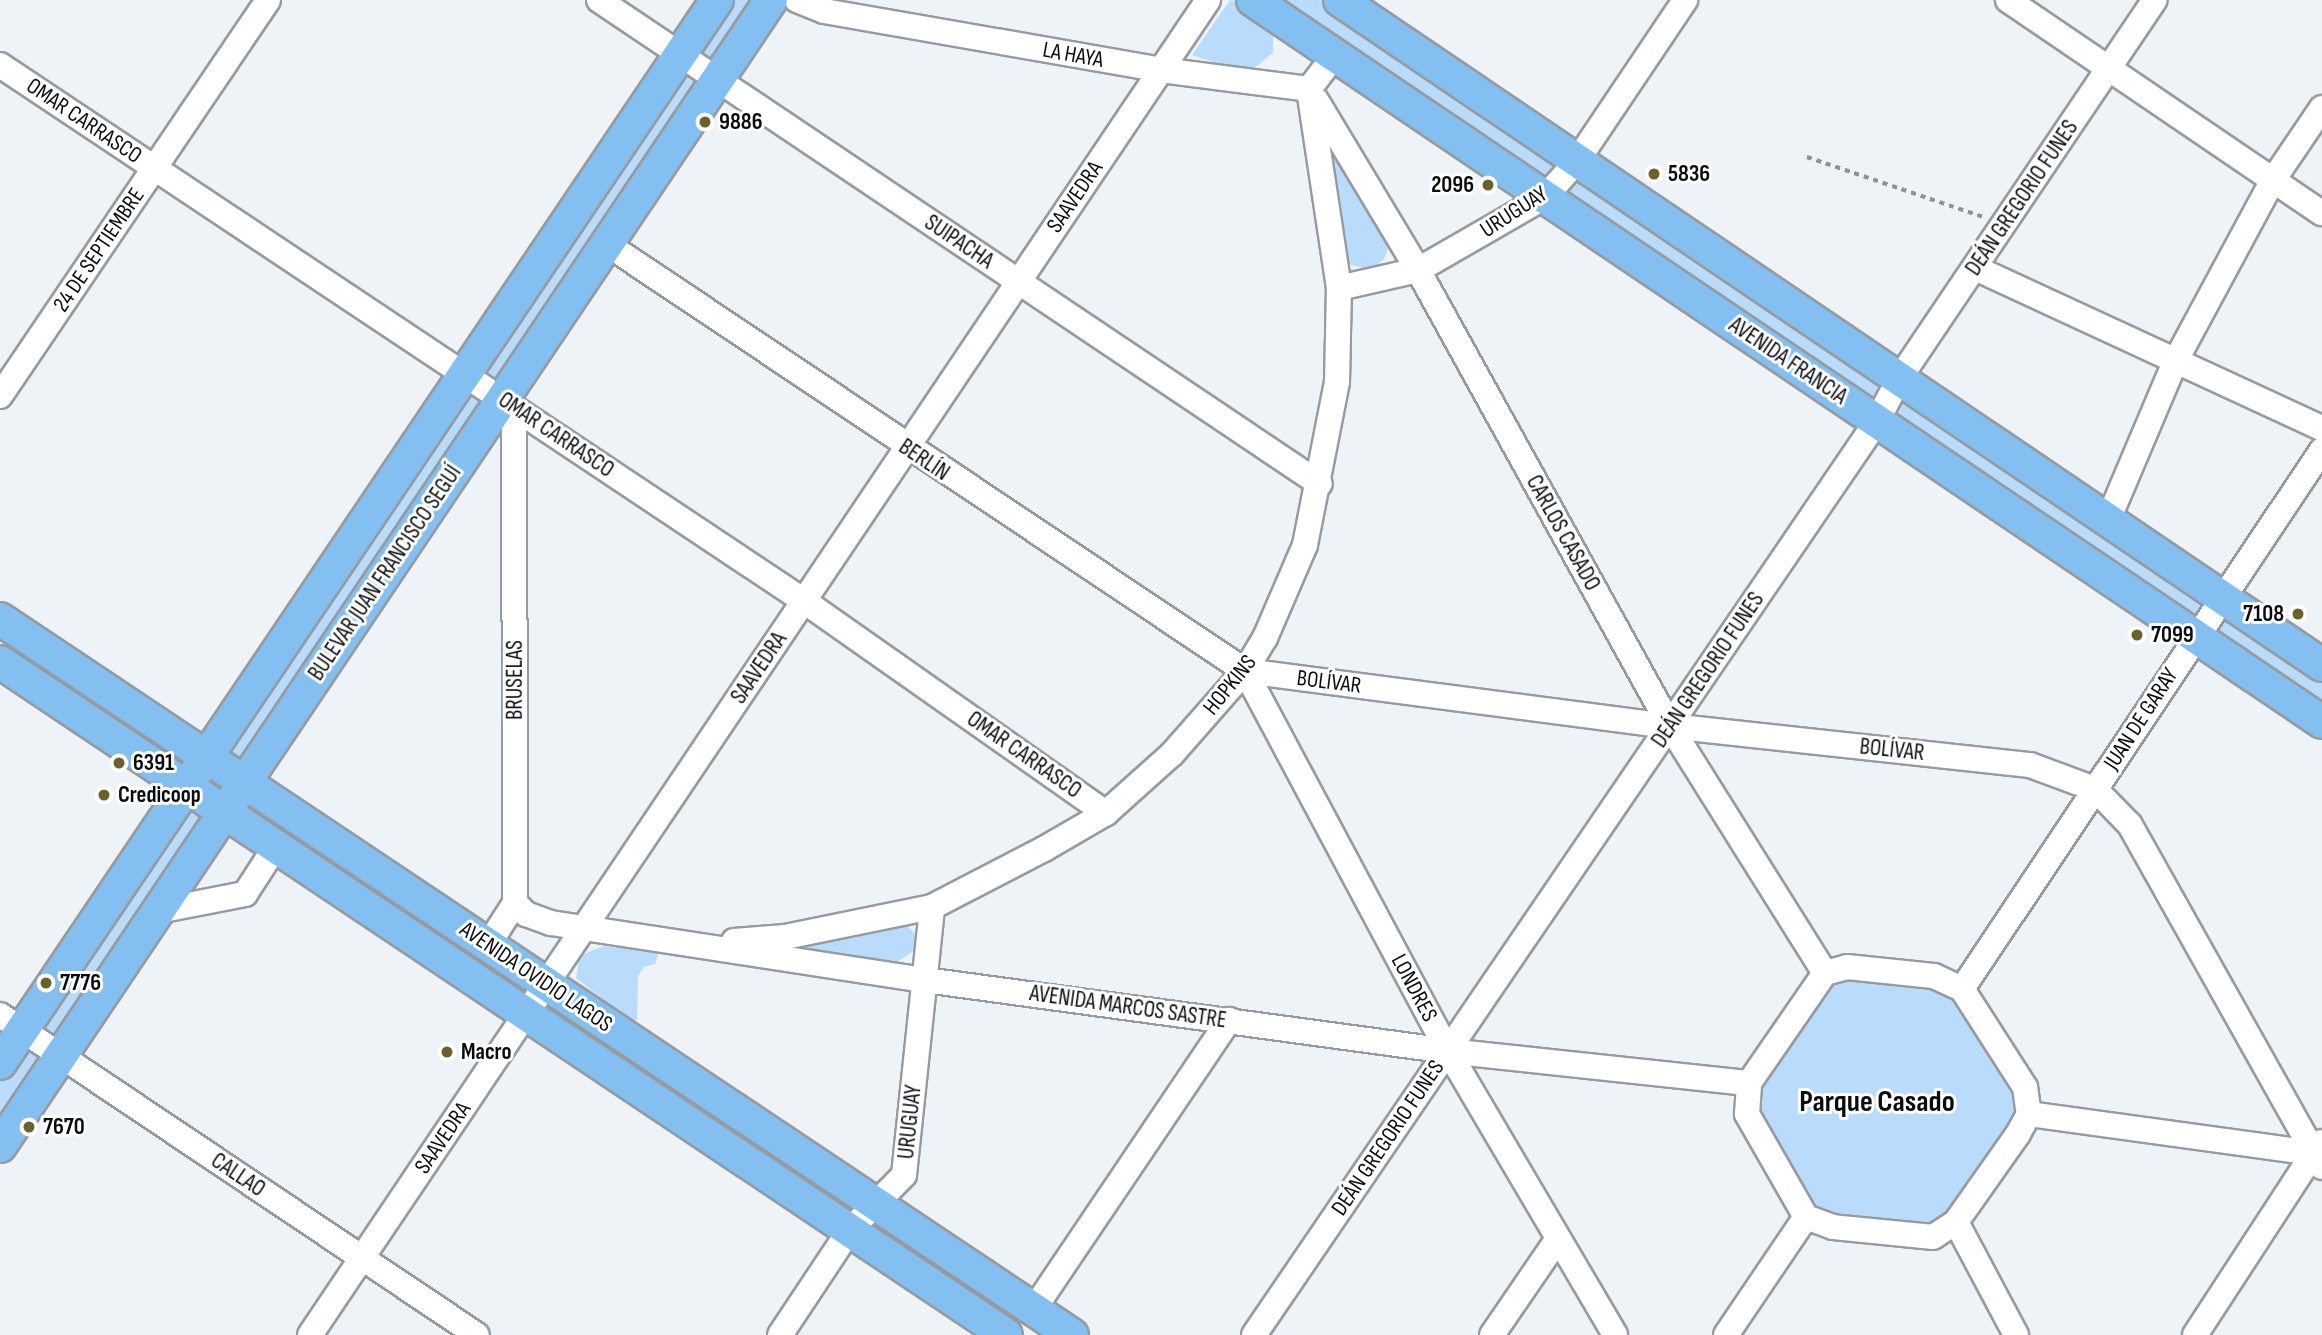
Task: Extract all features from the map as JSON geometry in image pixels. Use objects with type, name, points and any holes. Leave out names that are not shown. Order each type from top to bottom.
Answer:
[{"type":"main road","name":"BULEVAR JUAN FRANCISCO SEGUÍ","points":[[0,1063],[11,1022],[186,786],[717,0]]},
{"type":"main road","name":"BULEVAR JUAN FRANCISCO SEGUÍ","points":[[0,1146],[225,812],[508,404],[607,244],[771,0]]},
{"type":"main road","name":"AVENIDA FRANCIA","points":[[1253,0],[2322,722]]},
{"type":"main road","name":"AVENIDA FRANCIA","points":[[1340,0],[2322,664]]},
{"type":"main road","name":"AVENIDA OVIDIO LAGOS","points":[[0,619],[1072,1335]]},
{"type":"main road","name":"AVENIDA OVIDIO LAGOS","points":[[0,662],[1006,1335]]},
{"type":"street","name":"24 DE SEPTIEMBRE","points":[[0,396],[268,0]]},
{"type":"street","name":"SUIPACHA","points":[[599,0],[1320,484]]},
{"type":"street","name":"LA HAYA","points":[[797,0],[824,11],[1161,70],[1309,89]]},
{"type":"street","name":"SAAVEDRA","points":[[310,1335],[1208,0]]},
{"type":"street","points":[[2008,0],[2322,213]]},
{"type":"street","name":"DEÁN GREGORIO FUNES","points":[[1254,1335],[1877,421],[1899,379],[2155,0]]},
{"type":"street","name":"URUGUAY","points":[[1339,288],[1418,270],[1545,197],[1577,161],[1681,1]]},
{"type":"street","points":[[1309,89],[1335,55]]},
{"type":"street","name":"OMAR CARRASCO","points":[[0,65],[804,601],[1106,813]]},
{"type":"street","name":"CARLOS CASADO","points":[[1309,89],[1418,270],[1670,726],[1825,973]]},
{"type":"street","name":"HOPKINS","points":[[690,944],[785,937],[932,907],[1106,813],[1172,754],[1245,671],[1265,638],[1305,545],[1320,484],[1337,382],[1339,288],[1309,89]]},
{"type":"street","points":[[2108,520],[2176,360],[2273,180],[2322,108]]},
{"type":"street","name":"BERLÍN","points":[[607,244],[906,449],[1245,671]]},
{"type":"street","points":[[1975,268],[2322,428]]},
{"type":"street","name":"BRUSELAS","points":[[508,404],[515,903]]},
{"type":"street","name":"JUAN DE GARAY","points":[[1962,989],[2322,450]]},
{"type":"street","name":"BOLÍVAR","points":[[1245,671],[1670,726],[2030,765],[2095,789],[2130,825],[2320,1153]]},
{"type":"street","name":"LONDRES","points":[[1245,671],[1448,1051],[1615,1335]]},
{"type":"street","points":[[158,911],[245,894],[276,846]]},
{"type":"street","points":[[488,945],[515,903]]},
{"type":"street","name":"AVENIDA MARCOS SASTRE","points":[[515,903],[526,914],[551,923],[925,980],[1448,1051],[1749,1083]]},
{"type":"street","name":"URUGUAY","points":[[780,1335],[849,1231],[905,1175],[932,907]]},
{"type":"street","points":[[1847,967],[1922,975],[1962,989],[2025,1087],[2029,1114],[1956,1222],[1933,1237],[1833,1227],[1806,1217],[1747,1114],[1749,1083],[1825,973],[1847,967]]},
{"type":"street","points":[[1034,1309],[1229,1020]]},
{"type":"street","name":"CALLAO","points":[[11,1022],[477,1335]]},
{"type":"street","points":[[2029,1114],[2320,1153],[2195,1335]]},
{"type":"street","points":[[1726,1335],[1806,1217]]},
{"type":"street","points":[[1956,1222],[2016,1335]]},
{"type":"street","points":[[1492,1335],[1557,1240]]},
{"type":"path","points":[[1807,157],[2005,224]]},
{"type":"shaded area","points":[[717,0],[771,0],[0,1146],[0,1063]]},
{"type":"shaded area","points":[[1230,0],[1242,2],[1273,28],[1273,53],[1254,68],[1238,70],[1192,55]]},
{"type":"shaded area","points":[[1253,0],[1340,0],[2322,665],[2322,722]]},
{"type":"shaded area","points":[[1332,149],[1388,248],[1384,259],[1372,270],[1348,264],[1337,192],[1325,151]]},
{"type":"shaded area","points":[[904,922],[917,936],[916,949],[897,962],[793,950],[794,944]]},
{"type":"shaded area","points":[[603,946],[654,951],[658,955],[655,964],[644,967],[638,976],[637,1020],[630,1021],[576,978],[580,956]]},
{"type":"shaded area","points":[[1825,973],[1962,989],[2029,1114],[1933,1237],[1806,1217],[1747,1114],[1749,1083]]},
{"type":"place","name":"9886","points":[[705,122]]},
{"type":"place","name":"5836","points":[[1654,174]]},
{"type":"place","name":"2096","points":[[1488,185]]},
{"type":"place","name":"7108","points":[[2298,614]]},
{"type":"place","name":"7099","points":[[2137,635]]},
{"type":"place","name":"6391","points":[[119,763]]},
{"type":"place","name":"Credicoop","points":[[104,795]]},
{"type":"place","name":"7776","points":[[46,983]]},
{"type":"place","name":"Macro","points":[[447,1052]]},
{"type":"place","name":"7670","points":[[29,1127]]},
{"type":"district","name":"Parque Casado","points":[[1877,1102]]}]
